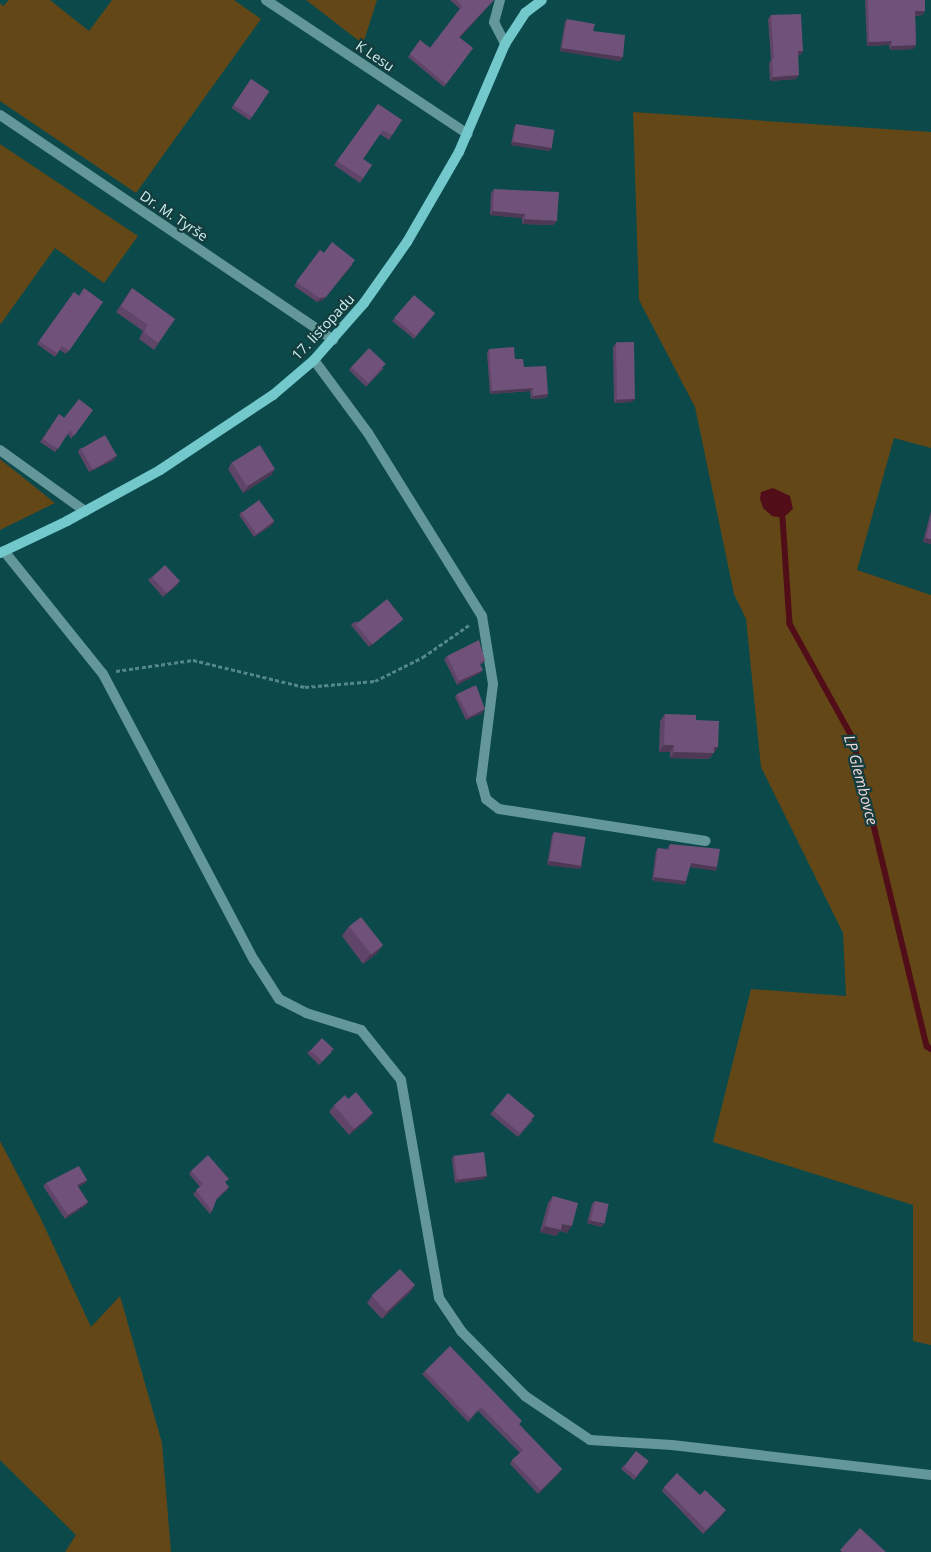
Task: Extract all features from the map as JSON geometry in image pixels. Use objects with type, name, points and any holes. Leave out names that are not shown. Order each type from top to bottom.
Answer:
[{"type":"main road","name":"17. listopadu","points":[[2,552],[85,512],[196,447],[273,395],[314,360],[333,340],[376,287],[407,242],[468,134],[506,44],[525,13],[542,0]]},
{"type":"street","name":"K Lesu","points":[[266,0],[468,134]]},
{"type":"street","points":[[500,0],[494,22],[506,44]]},
{"type":"street","name":"Dr. M. Tyrše","points":[[0,115],[333,340]]},
{"type":"street","points":[[314,360],[368,433],[482,616],[493,684],[481,780],[486,799],[499,809],[706,841]]},
{"type":"street","points":[[0,450],[85,512]]},
{"type":"street","points":[[2,552],[103,674],[254,960],[279,999],[306,1013],[361,1030],[401,1080],[440,1298],[461,1331],[525,1396],[590,1440],[672,1445],[931,1475]]},
{"type":"path","points":[[103,674],[193,660],[305,687],[375,681],[423,657],[482,616]]},
{"type":"shaded area","points":[[9,0],[50,0],[89,31],[112,0],[234,0],[261,19],[136,193],[0,101],[0,3],[3,6]]},
{"type":"shaded area","points":[[306,0],[377,0],[363,44]]},
{"type":"shaded area","points":[[633,112],[931,132],[931,448],[894,438],[857,570],[931,595],[931,1345],[913,1341],[913,1205],[713,1142],[751,989],[846,996],[843,933],[761,767],[746,619],[734,594],[695,407],[639,300]]},
{"type":"shaded area","points":[[0,144],[138,236],[104,283],[55,248],[0,325]]},
{"type":"shaded area","points":[[0,459],[55,503],[0,530]]},
{"type":"shaded area","points":[[773,488],[790,496],[793,509],[783,518],[772,516],[763,508],[760,499],[761,492]]},
{"type":"shaded area","points":[[0,1141],[41,1219],[91,1327],[120,1296],[162,1443],[171,1552],[65,1552],[76,1535],[0,1460]]},
{"type":"building","points":[[456,0],[494,0],[459,37],[473,48],[446,84],[410,54],[420,40],[430,48],[462,6]]},
{"type":"building","points":[[868,0],[925,0],[925,11],[915,11],[916,45],[892,46],[892,41],[869,42]]},
{"type":"building","points":[[801,14],[803,51],[798,51],[799,75],[773,77],[772,59],[774,59],[771,15]]},
{"type":"building","points":[[567,19],[595,24],[593,31],[625,35],[623,57],[562,48]]},
{"type":"building","points":[[251,79],[269,91],[252,117],[234,105]]},
{"type":"building","points":[[378,104],[402,120],[392,135],[383,130],[363,159],[372,165],[363,178],[337,161]]},
{"type":"building","points":[[516,124],[555,130],[552,148],[513,142]]},
{"type":"building","points":[[494,189],[559,192],[557,221],[525,219],[525,214],[493,211]]},
{"type":"building","points":[[332,242],[355,260],[326,297],[320,298],[296,282],[320,250],[324,253]]},
{"type":"building","points":[[84,288],[103,302],[69,351],[62,346],[57,353],[39,341],[74,292],[79,296]]},
{"type":"building","points":[[132,288],[175,319],[158,343],[144,332],[148,325],[121,306]]},
{"type":"building","points":[[414,295],[435,313],[415,336],[394,318]]},
{"type":"building","points":[[616,342],[634,342],[635,399],[617,399]]},
{"type":"building","points":[[514,347],[515,359],[523,359],[524,367],[546,366],[548,394],[533,396],[533,388],[492,391],[489,349]]},
{"type":"building","points":[[369,348],[386,364],[368,383],[351,367]]},
{"type":"building","points":[[79,399],[93,410],[74,436],[70,430],[58,449],[43,439],[59,414],[64,418]]},
{"type":"building","points":[[105,435],[117,456],[93,470],[81,449]]},
{"type":"building","points":[[260,445],[275,469],[247,486],[232,462]]},
{"type":"building","points":[[259,500],[274,521],[256,534],[241,513]]},
{"type":"building","points":[[931,518],[931,539],[926,538]]},
{"type":"building","points":[[165,565],[180,581],[167,593],[152,577]]},
{"type":"building","points":[[387,599],[403,619],[372,644],[356,624]]},
{"type":"building","points":[[479,640],[485,660],[479,663],[483,670],[459,681],[447,656]]},
{"type":"building","points":[[476,685],[485,709],[469,717],[457,694]]},
{"type":"building","points":[[665,714],[696,715],[696,720],[719,721],[718,747],[714,747],[714,753],[674,752],[674,745],[664,745]]},
{"type":"building","points":[[554,832],[586,837],[581,866],[549,861]]},
{"type":"building","points":[[670,844],[720,849],[717,867],[691,863],[686,881],[654,877],[658,848],[669,850]]},
{"type":"building","points":[[361,917],[383,945],[371,955],[349,926]]},
{"type":"building","points":[[322,1038],[334,1049],[322,1061],[310,1050]]},
{"type":"building","points":[[356,1092],[373,1113],[354,1129],[334,1105],[345,1095],[348,1099]]},
{"type":"building","points":[[508,1093],[535,1115],[520,1133],[493,1111]]},
{"type":"building","points":[[484,1152],[487,1176],[457,1179],[454,1156]]},
{"type":"building","points":[[208,1155],[229,1179],[225,1182],[229,1187],[217,1198],[212,1211],[196,1190],[203,1184],[191,1171]]},
{"type":"building","points":[[79,1166],[87,1180],[77,1185],[88,1202],[68,1215],[46,1183]]},
{"type":"building","points":[[553,1196],[578,1203],[572,1226],[562,1224],[561,1230],[545,1226]]},
{"type":"building","points":[[595,1201],[609,1204],[605,1223],[591,1221]]},
{"type":"building","points":[[400,1269],[415,1285],[386,1312],[371,1296]]},
{"type":"building","points":[[450,1346],[522,1421],[519,1424],[562,1469],[541,1490],[512,1460],[523,1450],[481,1407],[470,1418],[425,1371]]},
{"type":"building","points":[[636,1451],[649,1461],[636,1477],[624,1467]]},
{"type":"building","points":[[677,1473],[700,1495],[705,1490],[726,1510],[706,1530],[664,1487]]},
{"type":"building","points":[[860,1528],[886,1552],[842,1552],[840,1550]]},
{"type":"waterway","name":"LP Glembovce","points":[[783,518],[790,624],[853,738],[927,1046],[931,1049]]}]
